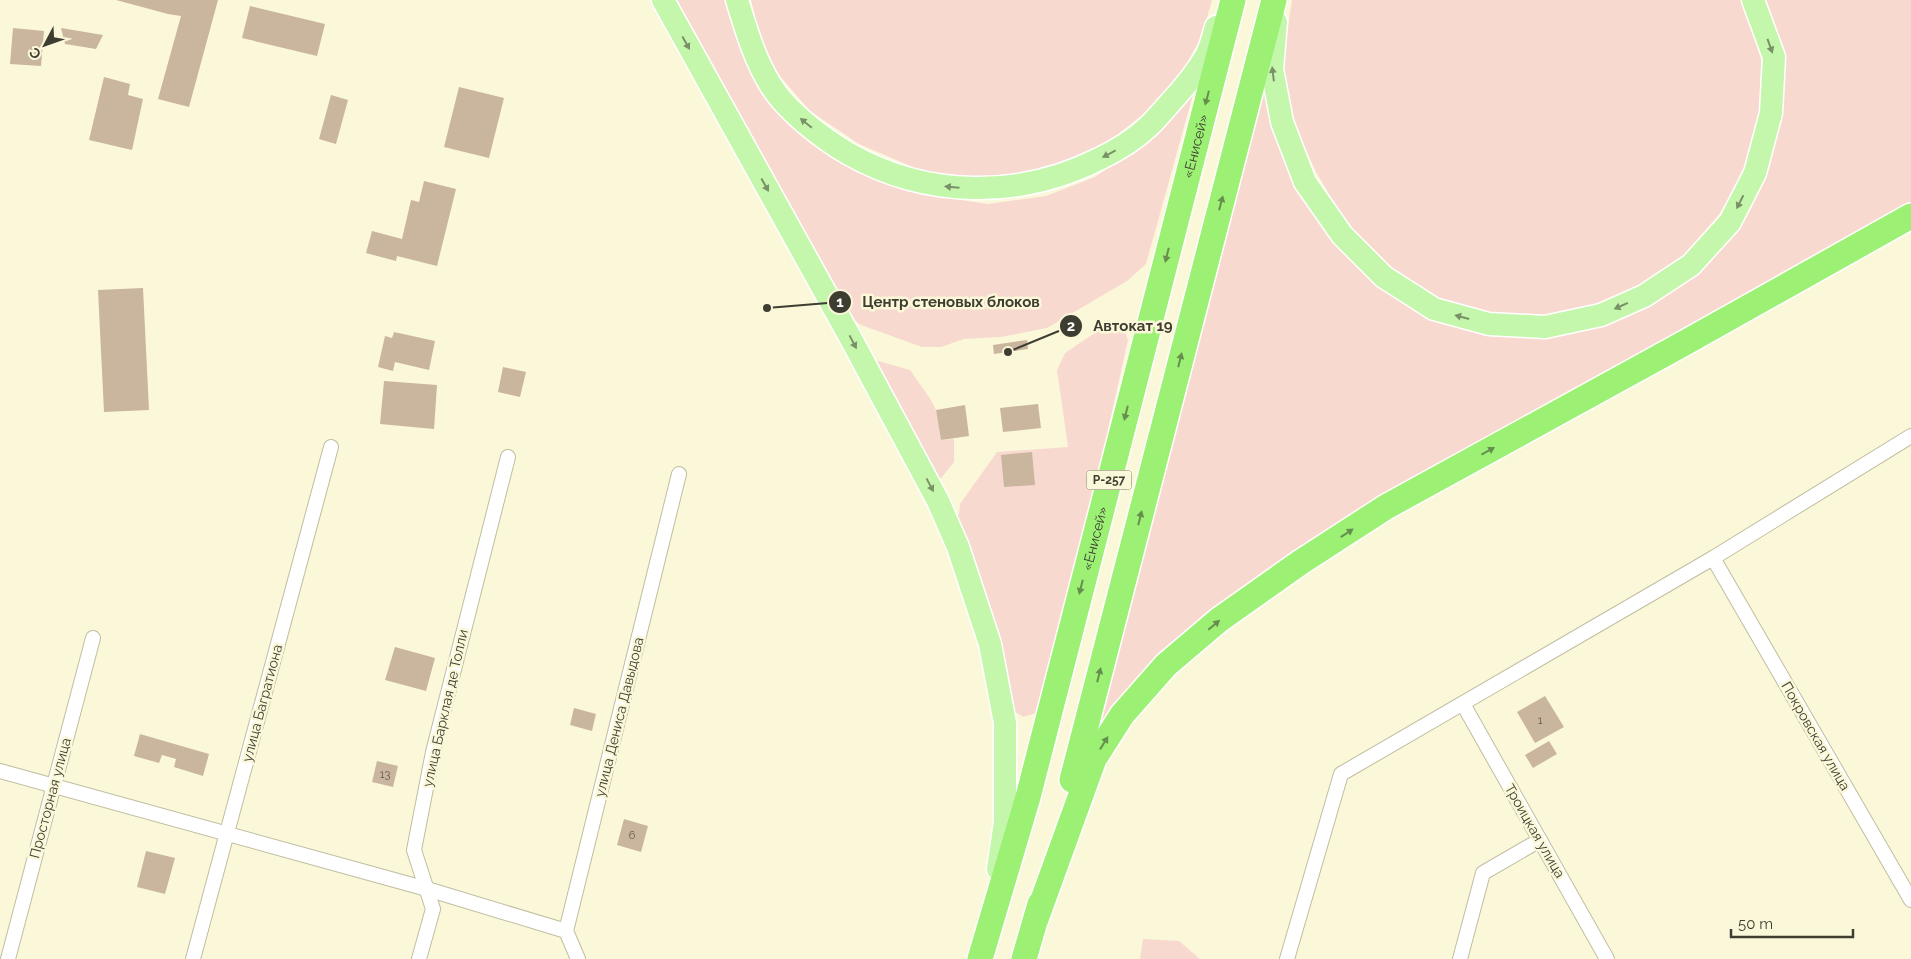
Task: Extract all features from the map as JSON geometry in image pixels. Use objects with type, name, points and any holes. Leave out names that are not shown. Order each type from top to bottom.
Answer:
[{"type":"highway","name":"«Енисей»","points":[[980,959],[1028,797],[1233,0]]},
{"type":"highway","name":"Р-257","points":[[1024,959],[1036,919],[1274,0]]},
{"type":"highway","points":[[1036,919],[1094,759],[1122,715],[1166,664],[1219,620],[1301,562],[1386,508],[1911,216]]},
{"type":"main road","points":[[663,0],[850,337],[938,501],[958,547],[990,644],[1005,722],[1005,822],[990,927]]},
{"type":"main road","points":[[738,0],[750,44],[770,86],[799,117],[832,144],[869,165],[909,180],[951,188],[993,189],[1036,183],[1076,170],[1114,152],[1149,127],[1184,87],[1207,54],[1225,0]]},
{"type":"main road","points":[[1278,0],[1272,69],[1282,122],[1305,182],[1342,235],[1384,277],[1434,309],[1489,324],[1544,327],[1600,315],[1644,296],[1691,264],[1730,222],[1755,173],[1771,113],[1774,57],[1753,0]]},
{"type":"street","points":[[1287,959],[1341,774],[1714,558],[1911,436]]},
{"type":"street","name":"улица Багратиона","points":[[194,959],[331,447]]},
{"type":"street","name":"улица Барклая де Толли","points":[[419,959],[433,909],[414,850],[433,752],[508,457]]},
{"type":"street","name":"улица Дениса Давыдова","points":[[566,931],[679,474]]},
{"type":"street","name":"Покровская улица","points":[[1714,558],[1911,900]]},
{"type":"street","name":"Просторная улица","points":[[8,959],[92,638]]},
{"type":"street","name":"Троицкая улица","points":[[1463,704],[1608,959]]},
{"type":"street","points":[[0,771],[427,889],[566,931],[578,959]]},
{"type":"street","points":[[1460,959],[1483,873],[1540,840]]},
{"type":"shaded area","points":[[672,0],[730,0],[737,40],[761,85],[856,168],[927,195],[988,204],[1046,196],[1095,177],[1156,133],[1194,91],[1146,264],[1127,281],[1047,328],[1001,337],[964,339],[941,347],[922,347],[861,325],[845,313]]},
{"type":"shaded area","points":[[751,0],[1212,0],[1202,36],[1177,81],[1148,110],[1088,159],[1037,180],[931,175],[859,144],[810,111],[779,75],[760,38]]},
{"type":"shaded area","points":[[1292,0],[1741,0],[1744,3],[1761,59],[1760,111],[1746,170],[1718,216],[1681,258],[1639,289],[1592,308],[1546,319],[1490,316],[1434,298],[1390,270],[1349,228],[1316,172],[1297,131],[1282,65]]},
{"type":"shaded area","points":[[1761,0],[1911,0],[1911,208],[1682,337],[1161,660],[1092,730],[1265,75],[1274,135],[1295,182],[1333,242],[1377,285],[1428,318],[1485,335],[1541,339],[1606,324],[1651,303],[1764,176],[1782,119],[1782,55]]},
{"type":"shaded area","points":[[1111,322],[1122,324],[1128,340],[1066,618],[1036,713],[1023,717],[1014,711],[954,518],[959,514],[960,504],[997,452],[1068,447],[1057,370],[1065,353]]},
{"type":"shaded area","points":[[868,358],[910,370],[936,410],[941,440],[954,439],[954,462],[938,482]]},
{"type":"shaded area","points":[[1143,939],[1179,941],[1200,959],[1140,959]]},
{"type":"building","points":[[116,0],[218,0],[189,107],[158,99],[181,16]]},
{"type":"building","points":[[250,6],[325,24],[317,56],[242,38]]},
{"type":"building","points":[[13,28],[44,31],[41,66],[10,64]]},
{"type":"building","points":[[61,28],[103,35],[96,49],[65,44]]},
{"type":"building","points":[[104,77],[130,84],[128,95],[143,99],[132,150],[89,140]]},
{"type":"building","points":[[459,87],[504,98],[489,158],[444,147]]},
{"type":"building","points":[[331,95],[348,100],[336,144],[319,139]]},
{"type":"building","points":[[424,181],[456,189],[437,266],[397,256],[396,261],[366,253],[372,231],[402,239],[411,200],[419,202]]},
{"type":"building","points":[[143,288],[149,410],[104,412],[98,290]]},
{"type":"building","points":[[394,332],[435,341],[429,370],[395,362],[393,371],[378,367],[385,336],[392,338]]},
{"type":"building","points":[[1027,340],[1028,349],[994,354],[993,345]]},
{"type":"building","points":[[503,367],[526,372],[520,397],[498,392]]},
{"type":"building","points":[[384,381],[437,385],[434,429],[380,424]]},
{"type":"building","points":[[1038,404],[1041,428],[1003,432],[1000,408]]},
{"type":"building","points":[[965,405],[969,436],[941,440],[936,410]]},
{"type":"building","points":[[1032,452],[1035,485],[1004,487],[1001,455]]},
{"type":"building","points":[[395,647],[435,658],[426,691],[385,680]]},
{"type":"building","points":[[1545,696],[1564,727],[1535,743],[1517,712]]},
{"type":"building","points":[[574,708],[596,714],[592,731],[570,725]]},
{"type":"building","points":[[140,734],[209,754],[203,776],[174,767],[176,759],[162,755],[159,763],[134,756]]},
{"type":"building","points":[[1549,741],[1557,754],[1533,768],[1525,755]]},
{"type":"building","points":[[377,761],[398,766],[393,787],[372,782]]},
{"type":"building","points":[[624,819],[648,826],[641,852],[617,845]]},
{"type":"building","points":[[146,851],[175,858],[165,894],[137,887]]},
{"type":"place","name":"Центр стеновых блоков","points":[[767,308]]},
{"type":"place","name":"Автокат 19","points":[[1008,352]]}]
